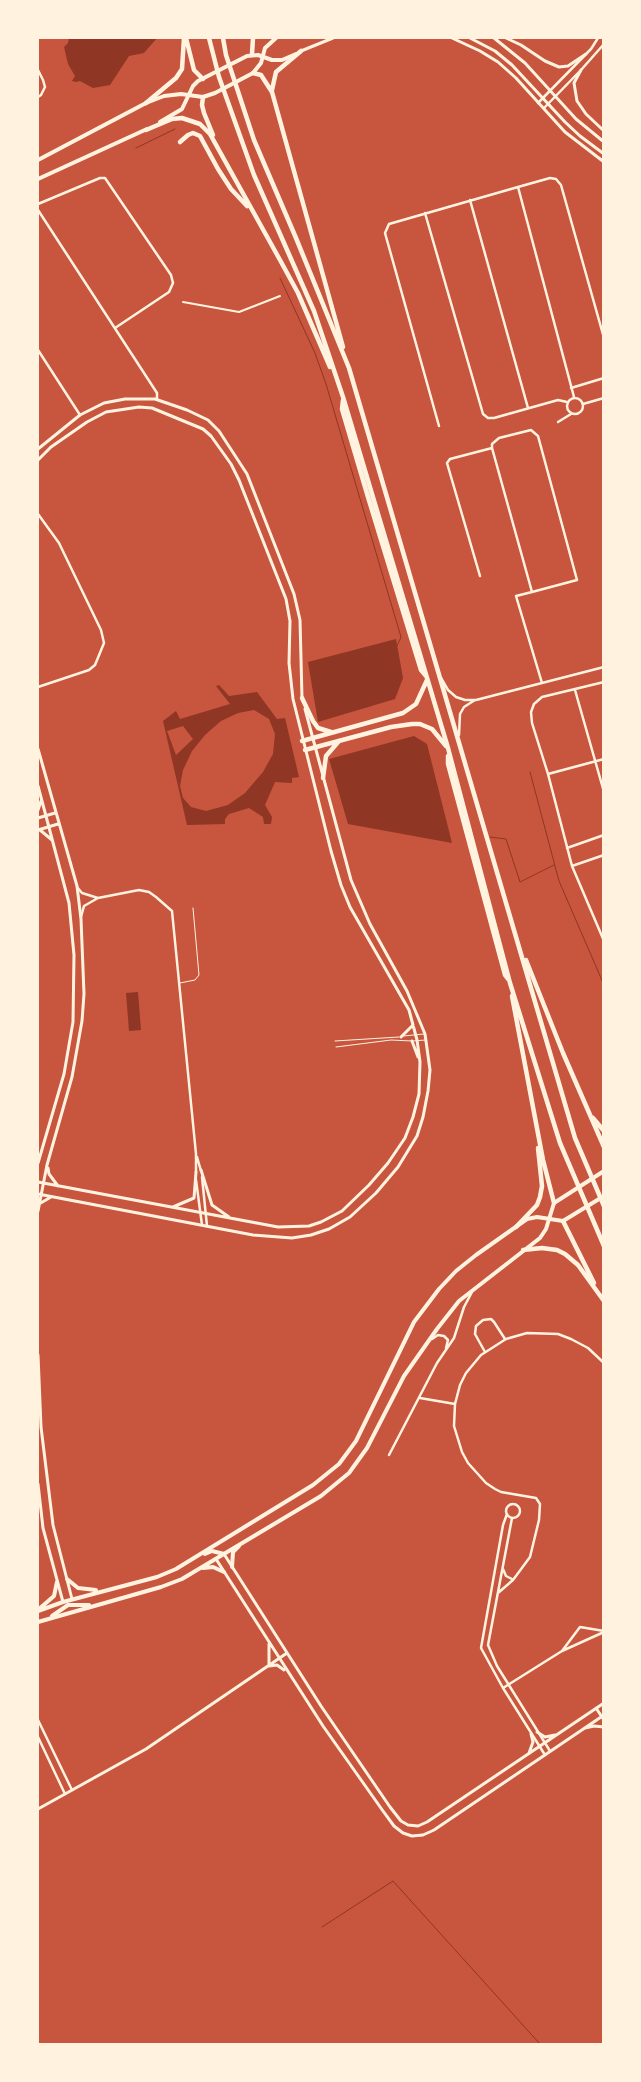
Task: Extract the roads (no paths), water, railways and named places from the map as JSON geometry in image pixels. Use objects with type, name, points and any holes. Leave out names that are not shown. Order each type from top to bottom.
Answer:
[{"type":"highway","points":[[185,38],[194,70],[205,78]]},
{"type":"highway","points":[[146,103],[176,78],[182,68],[185,38]]},
{"type":"highway","points":[[209,38],[219,77],[254,175],[314,311],[343,397],[448,748],[510,983],[560,1143],[604,1246]]},
{"type":"highway","points":[[223,38],[232,74],[254,140],[349,368]]},
{"type":"highway","points":[[252,54],[254,38]]},
{"type":"highway","points":[[272,92],[272,84],[276,72],[301,51]]},
{"type":"highway","points":[[250,74],[262,75],[272,92],[349,368],[575,1138],[604,1206]]},
{"type":"highway","points":[[203,97],[204,113],[222,154]]},
{"type":"highway","points":[[146,130],[172,119],[190,120],[200,124],[210,134],[298,293],[343,397]]},
{"type":"highway","points":[[180,142],[188,134],[193,133],[200,136],[231,189],[253,213]]},
{"type":"highway","points":[[302,741],[402,713],[416,704],[428,679]]},
{"type":"highway","points":[[302,698],[312,721],[318,728],[324,731],[335,732]]},
{"type":"highway","points":[[305,750],[391,727],[420,724],[432,729],[448,748]]},
{"type":"highway","points":[[323,778],[326,756],[340,740]]},
{"type":"highway","points":[[515,933],[563,1053],[604,1147]]},
{"type":"highway","points":[[510,983],[534,1114],[554,1203]]},
{"type":"highway","points":[[516,1227],[537,1205],[542,1186],[534,1114]]},
{"type":"highway","points":[[592,1117],[604,1131]]},
{"type":"highway","points":[[563,1221],[599,1294]]},
{"type":"highway","points":[[523,1250],[542,1248],[557,1250],[565,1254],[578,1265],[604,1301]]},
{"type":"main road","points":[[38,160],[146,103],[174,94],[203,97],[215,93],[250,74],[258,67],[265,48],[276,38]]},
{"type":"main road","points":[[38,179],[146,130],[182,109],[190,96],[193,86],[252,54],[272,60],[282,60],[301,51]]},
{"type":"main road","points":[[38,1622],[161,1587],[182,1579],[321,1496],[349,1473],[367,1448],[404,1376],[459,1302],[543,1234],[554,1203],[604,1171]]},
{"type":"main road","points":[[38,1611],[72,1599],[176,1569],[314,1485],[339,1464],[356,1441],[414,1322],[426,1305],[456,1271],[532,1217],[563,1221],[604,1196]]},
{"type":"main road","points":[[216,1558],[217,1551],[229,1537]]},
{"type":"main road","points":[[232,1567],[233,1552],[246,1540]]},
{"type":"main road","points":[[198,1556],[217,1551],[224,1554]]},
{"type":"main road","points":[[199,1569],[213,1567],[224,1572]]},
{"type":"main road","points":[[67,1579],[82,1589],[105,1589]]},
{"type":"main road","points":[[38,1611],[54,1596],[57,1582]]},
{"type":"main road","points":[[49,1618],[68,1605],[72,1599]]},
{"type":"main road","points":[[63,1602],[68,1605],[93,1606]]},
{"type":"street","points":[[301,51],[333,38]]},
{"type":"street","points":[[452,38],[498,62],[516,78],[565,132],[604,162]]},
{"type":"street","points":[[470,38],[494,51],[512,65],[575,131],[604,154]]},
{"type":"street","points":[[494,38],[525,63],[576,119],[604,142]]},
{"type":"street","points":[[506,38],[521,45],[544,61],[560,67],[568,66],[586,54]]},
{"type":"street","points":[[538,104],[586,54],[598,38]]},
{"type":"street","points":[[543,109],[582,70],[604,44]]},
{"type":"street","points":[[38,70],[45,87],[41,96],[38,97]]},
{"type":"street","points":[[582,70],[574,83],[577,101],[586,114],[604,131]]},
{"type":"street","points":[[38,204],[100,178],[105,178],[173,279],[172,288],[162,298],[115,328]]},
{"type":"street","points":[[440,426],[385,233],[391,223],[553,178],[561,185],[604,338]]},
{"type":"street","points":[[518,187],[574,398]]},
{"type":"street","points":[[470,200],[528,408]]},
{"type":"street","points":[[38,210],[157,393],[157,399]]},
{"type":"street","points":[[425,213],[483,414],[488,418],[558,400],[567,402],[574,398],[579,398],[583,404]]},
{"type":"street","points":[[183,302],[239,312],[246,311],[280,296]]},
{"type":"street","points":[[38,350],[80,415]]},
{"type":"street","points":[[571,388],[604,378]]},
{"type":"street","points":[[583,404],[604,398]]},
{"type":"street","points":[[38,449],[80,415],[104,403],[125,399],[157,399],[208,420],[219,431],[246,474],[294,594],[300,620],[302,698],[323,778],[358,898],[407,990],[426,1034],[430,1070],[423,1117],[417,1136],[398,1167],[376,1193],[350,1217],[329,1229],[312,1235],[292,1238],[253,1234],[39,1194]]},
{"type":"street","points":[[567,402],[567,408],[572,414]]},
{"type":"street","points":[[558,422],[580,412],[583,404]]},
{"type":"street","points":[[38,460],[51,447],[87,422],[106,412],[139,407],[152,408],[203,429],[211,436],[231,464],[240,480],[286,600],[290,621],[289,663],[293,699],[330,851],[350,907],[409,1010],[418,1040],[420,1062],[419,1094],[413,1118],[405,1138],[388,1163],[342,1210],[321,1222],[309,1226],[278,1227],[38,1182]]},
{"type":"street","points":[[532,592],[492,448],[492,444],[503,436],[531,430],[538,436],[577,580],[532,592],[516,596],[542,683]]},
{"type":"street","points":[[480,576],[447,463],[450,459],[492,448]]},
{"type":"street","points":[[38,514],[59,543],[101,630],[104,643],[95,665],[89,670],[39,687]]},
{"type":"street","points":[[438,673],[448,690],[456,697],[464,700],[476,700],[604,667]]},
{"type":"street","points":[[604,682],[542,697],[534,704],[531,712],[532,723],[548,774],[572,866],[604,941]]},
{"type":"street","points":[[575,690],[604,792]]},
{"type":"street","points":[[460,746],[458,724],[460,714],[464,707],[476,700]]},
{"type":"street","points":[[38,749],[77,886],[81,919],[84,994],[82,1021],[72,1077],[39,1194],[38,1212]]},
{"type":"street","points":[[548,774],[604,759]]},
{"type":"street","points":[[38,786],[69,902],[74,955],[73,1022],[64,1074],[38,1163]]},
{"type":"street","points":[[38,810],[42,800]]},
{"type":"street","points":[[38,818],[55,813]]},
{"type":"street","points":[[38,830],[58,824]]},
{"type":"street","points":[[38,830],[44,832],[53,841]]},
{"type":"street","points":[[567,848],[604,835]]},
{"type":"street","points":[[572,866],[604,855]]},
{"type":"street","points":[[77,886],[82,893],[98,898]]},
{"type":"street","points":[[81,919],[84,906],[98,898],[139,890],[149,892],[164,902],[174,918],[196,1154],[196,1172],[194,1198],[173,1207]]},
{"type":"street","points":[[401,1036],[413,1024]]},
{"type":"street","points":[[412,1041],[420,1062]]},
{"type":"street","points":[[196,1154],[212,1205],[230,1217]]},
{"type":"street","points":[[47,1165],[49,1174],[58,1186]]},
{"type":"street","points":[[201,1170],[207,1226]]},
{"type":"street","points":[[196,1172],[202,1225]]},
{"type":"street","points":[[39,1204],[46,1198],[54,1197]]},
{"type":"street","points":[[389,1455],[458,1330],[464,1307],[472,1291]]},
{"type":"street","points":[[485,1352],[475,1334],[476,1326],[483,1320],[487,1319],[494,1322],[506,1339]]},
{"type":"street","points":[[498,1593],[513,1580],[532,1552],[539,1520],[540,1504],[536,1498],[501,1492],[486,1483],[468,1463],[457,1439],[454,1426],[455,1404],[466,1373],[485,1352],[506,1339],[527,1333],[558,1334],[571,1338],[588,1348],[604,1363]]},
{"type":"street","points":[[429,1340],[438,1335],[444,1336],[448,1340],[446,1349]]},
{"type":"street","points":[[38,1355],[39,1411],[53,1525],[72,1599]]},
{"type":"street","points":[[420,1398],[455,1404]]},
{"type":"street","points":[[38,1426],[42,1430]]},
{"type":"street","points":[[38,1484],[43,1528],[63,1602]]},
{"type":"street","points":[[512,1518],[519,1514],[520,1509],[514,1503],[507,1506],[502,1525],[481,1648],[503,1688],[545,1754]]},
{"type":"street","points":[[506,1514],[512,1518]]},
{"type":"street","points":[[512,1518],[488,1650],[550,1751]]},
{"type":"street","points":[[224,1554],[388,1803],[401,1820],[408,1825],[418,1826],[427,1822],[604,1702]]},
{"type":"street","points":[[216,1558],[278,1658],[383,1812],[394,1826],[403,1833],[412,1836],[423,1835],[434,1830],[602,1715]]},
{"type":"street","points":[[502,1568],[506,1576],[513,1580]]},
{"type":"street","points":[[562,1651],[580,1627],[604,1631]]},
{"type":"street","points":[[503,1688],[562,1651],[604,1631]]},
{"type":"street","points":[[269,1643],[269,1666]]},
{"type":"street","points":[[38,1809],[146,1749],[287,1652]]},
{"type":"street","points":[[269,1666],[277,1665],[287,1671]]},
{"type":"street","points":[[596,1708],[604,1720]]},
{"type":"street","points":[[38,1720],[72,1790]]},
{"type":"street","points":[[581,1729],[594,1726],[604,1727]]},
{"type":"street","points":[[537,1732],[545,1736],[558,1734]]},
{"type":"street","points":[[529,1754],[532,1746],[531,1734]]},
{"type":"street","points":[[38,1737],[65,1794]]},
{"type":"lane","points":[[180,983],[191,982],[199,975],[193,908]]},
{"type":"lane","points":[[335,1041],[426,1034]]},
{"type":"lane","points":[[336,1047],[391,1040],[427,1040]]},
{"type":"waterway","points":[[136,148],[175,129]]},
{"type":"waterway","points":[[280,278],[315,353],[326,384],[401,637],[397,646]]},
{"type":"waterway","points":[[530,772],[559,881],[604,985]]},
{"type":"waterway","points":[[490,837],[506,839],[520,882],[554,865]]},
{"type":"waterway","points":[[322,1927],[393,1881],[540,2044]]}]
